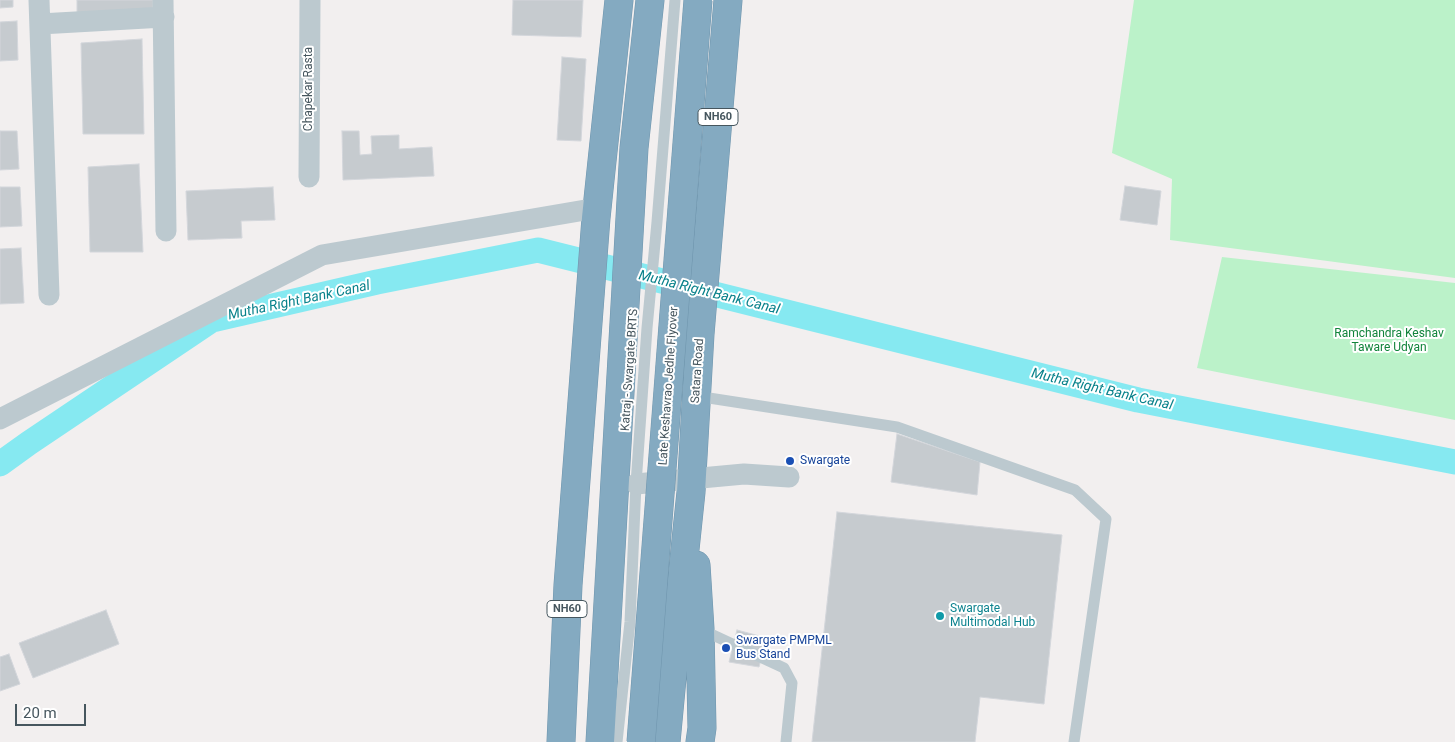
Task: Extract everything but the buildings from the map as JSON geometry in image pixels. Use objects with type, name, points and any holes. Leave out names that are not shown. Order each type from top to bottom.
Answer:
[{"type":"highway","name":"NH60","points":[[561,742],[568,585],[596,213],[618,0]]},
{"type":"highway","points":[[600,742],[634,148],[650,0]]},
{"type":"highway","name":"Late Keshavrao Jedhe Flyover","points":[[641,742],[698,0]]},
{"type":"highway","name":"Satara Road","points":[[666,742],[691,485],[700,334],[728,0]]},
{"type":"highway","points":[[691,485],[700,629],[702,728],[700,742]]},
{"type":"street","points":[[39,0],[49,295]]},
{"type":"street","name":"Chapekar Rasta","points":[[309,178],[310,0]]},
{"type":"street","points":[[40,24],[163,9],[166,231]]},
{"type":"street","points":[[0,418],[322,255],[596,213]]},
{"type":"street","points":[[636,484],[691,485],[744,474],[789,477]]},
{"type":"lane","name":"Katraj - Swargate BRTS","points":[[617,742],[630,622],[636,484],[647,328],[675,0]]},
{"type":"lane","points":[[696,396],[897,427],[1075,490],[1106,519],[1074,742]]},
{"type":"lane","points":[[700,629],[784,668],[792,683],[786,742]]},
{"type":"green space","points":[[1134,0],[1455,0],[1455,278],[1170,240],[1172,179],[1112,153]]},
{"type":"green space","name":"Ramchandra Keshav Taware Udyan","points":[[1222,257],[1455,283],[1455,420],[1197,368]]},
{"type":"waterway","name":"Mutha Right Bank Canal","points":[[0,464],[212,320],[377,282],[538,250],[1138,400],[1455,462]]},
{"type":"place","name":"Swargate","points":[[790,461]]},
{"type":"place","name":"Swargate Multimodal Hub","points":[[940,616]]},
{"type":"place","name":"Swargate PMPML Bus Stand","points":[[726,648]]}]
